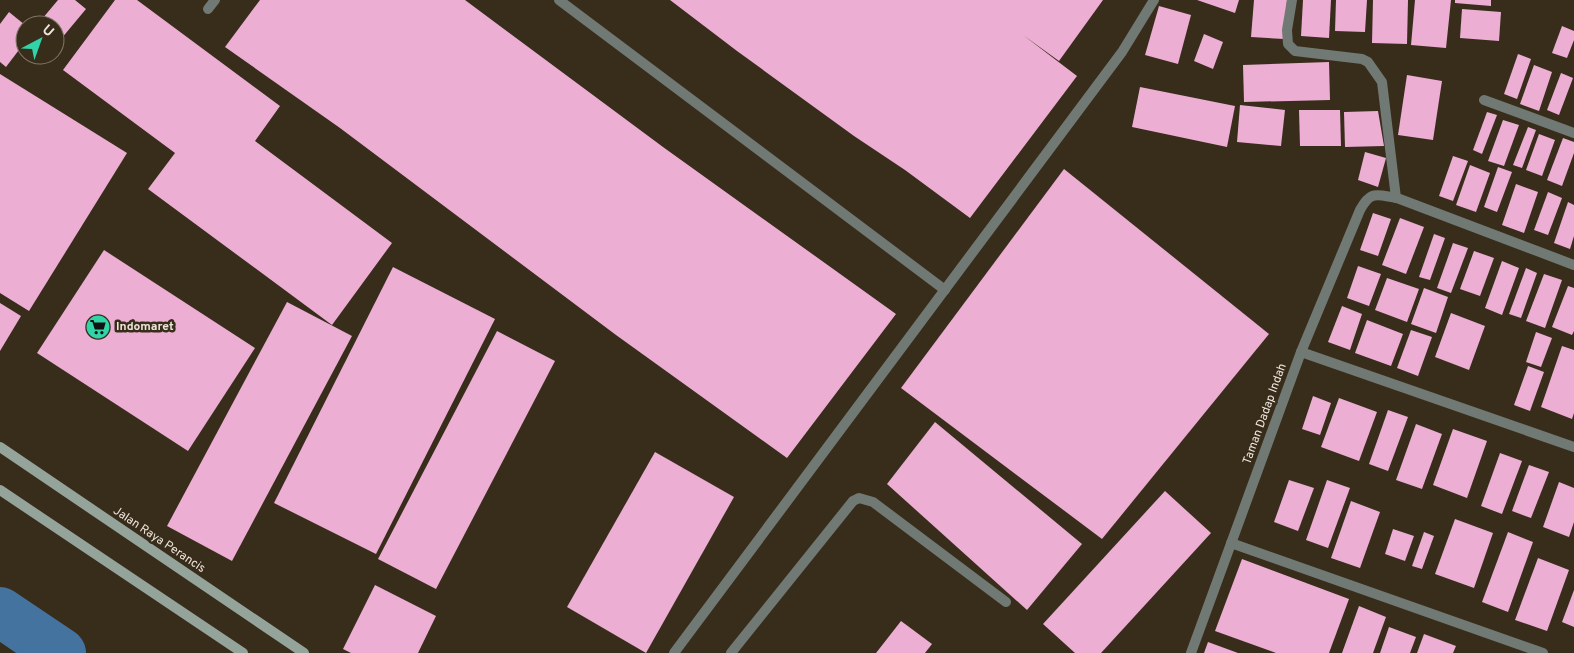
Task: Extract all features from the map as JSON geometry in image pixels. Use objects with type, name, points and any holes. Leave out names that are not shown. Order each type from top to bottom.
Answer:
[{"type":"street","points":[[208,9],[215,0]]},
{"type":"street","points":[[559,0],[946,290]]},
{"type":"street","points":[[674,653],[1122,52],[1154,0]]},
{"type":"street","points":[[1292,0],[1287,30],[1288,44],[1294,51],[1362,59],[1368,62],[1382,82],[1396,198],[1574,265]]},
{"type":"street","points":[[1484,100],[1574,133]]},
{"type":"street","name":"Taman Dadap Indah","points":[[1191,653],[1301,352],[1360,210],[1366,198],[1378,194],[1396,198]]},
{"type":"street","points":[[1301,352],[1574,447]]},
{"type":"street","name":"Jalan Raya Perancis","points":[[0,447],[304,653]]},
{"type":"street","points":[[0,490],[243,653]]},
{"type":"street","points":[[730,653],[852,501],[859,498],[873,502],[1006,602]]},
{"type":"street","points":[[1231,543],[1543,653]]},
{"type":"building","points":[[58,0],[75,0],[86,9],[65,34],[65,15],[45,15]]},
{"type":"building","points":[[115,0],[137,0],[280,106],[255,141],[392,243],[332,325],[148,189],[175,153],[63,70]]},
{"type":"building","points":[[260,0],[465,0],[663,147],[896,314],[787,458],[616,335],[340,128],[225,47]]},
{"type":"building","points":[[670,0],[1103,0],[1059,61],[1023,35],[1077,76],[970,218],[737,51]]},
{"type":"building","points":[[1197,0],[1239,0],[1235,13]]},
{"type":"building","points":[[1254,0],[1287,0],[1284,39],[1251,37]]},
{"type":"building","points":[[1303,0],[1331,0],[1329,38],[1301,36]]},
{"type":"building","points":[[1336,0],[1367,0],[1365,32],[1335,31]]},
{"type":"building","points":[[1373,0],[1408,0],[1407,44],[1372,43]]},
{"type":"building","points":[[1415,0],[1451,0],[1446,48],[1411,45]]},
{"type":"building","points":[[1455,0],[1491,0],[1491,6],[1455,3]]},
{"type":"building","points":[[1159,6],[1191,15],[1178,64],[1145,55]]},
{"type":"building","points":[[1462,9],[1501,12],[1499,41],[1460,38]]},
{"type":"building","points":[[9,12],[15,17],[15,55],[6,67],[0,62],[0,24]]},
{"type":"building","points":[[1562,26],[1574,31],[1574,40],[1567,58],[1552,53]]},
{"type":"building","points":[[1204,34],[1223,42],[1213,69],[1194,61]]},
{"type":"building","points":[[1518,54],[1531,59],[1517,99],[1504,94]]},
{"type":"building","points":[[1329,62],[1330,100],[1244,102],[1243,65]]},
{"type":"building","points":[[1534,65],[1552,72],[1539,111],[1520,104]]},
{"type":"building","points":[[1561,73],[1573,78],[1559,115],[1547,110]]},
{"type":"building","points":[[0,74],[127,153],[29,311],[0,293]]},
{"type":"building","points":[[1407,75],[1442,81],[1433,140],[1398,135]]},
{"type":"building","points":[[1140,87],[1235,106],[1227,147],[1132,127]]},
{"type":"building","points":[[1240,105],[1285,110],[1281,146],[1237,142]]},
{"type":"building","points":[[1299,110],[1340,110],[1341,146],[1300,146]]},
{"type":"building","points":[[1378,111],[1384,146],[1345,147],[1344,112]]},
{"type":"building","points":[[1487,112],[1497,115],[1482,154],[1473,150]]},
{"type":"building","points":[[1503,120],[1519,125],[1504,166],[1488,161]]},
{"type":"building","points":[[1528,127],[1536,130],[1522,168],[1513,165]]},
{"type":"building","points":[[1539,134],[1555,140],[1542,176],[1526,170]]},
{"type":"building","points":[[1563,138],[1574,142],[1574,153],[1562,186],[1547,180]]},
{"type":"building","points":[[1365,152],[1386,158],[1378,187],[1358,180]]},
{"type":"building","points":[[1453,156],[1468,161],[1453,201],[1439,196]]},
{"type":"building","points":[[1470,165],[1490,173],[1476,212],[1456,205]]},
{"type":"building","points":[[1498,167],[1512,172],[1497,212],[1484,207]]},
{"type":"building","points":[[1064,169],[1269,334],[1102,539],[901,388]]},
{"type":"building","points":[[1516,184],[1538,192],[1524,233],[1502,225]]},
{"type":"building","points":[[1548,192],[1562,198],[1548,235],[1534,230]]},
{"type":"building","points":[[1568,202],[1574,205],[1574,236],[1570,249],[1554,243]]},
{"type":"building","points":[[1373,213],[1391,219],[1378,256],[1360,250]]},
{"type":"building","points":[[1400,218],[1424,227],[1406,274],[1382,265]]},
{"type":"building","points":[[1434,234],[1445,238],[1430,280],[1419,277]]},
{"type":"building","points":[[1453,243],[1468,248],[1451,293],[1437,288]]},
{"type":"building","points":[[104,250],[255,348],[188,451],[37,353]]},
{"type":"building","points":[[1474,251],[1494,258],[1480,296],[1460,289]]},
{"type":"building","points":[[1502,261],[1519,268],[1502,315],[1485,308]]},
{"type":"building","points":[[1358,266],[1381,274],[1369,306],[1347,298]]},
{"type":"building","points":[[393,267],[495,319],[376,554],[274,503]]},
{"type":"building","points":[[1526,268],[1537,273],[1521,318],[1509,314]]},
{"type":"building","points":[[1544,274],[1562,280],[1545,328],[1526,321]]},
{"type":"building","points":[[1387,278],[1419,289],[1407,322],[1375,310]]},
{"type":"building","points":[[1568,286],[1574,288],[1574,331],[1572,335],[1552,327]]},
{"type":"building","points":[[1424,288],[1448,297],[1436,333],[1411,324]]},
{"type":"building","points":[[287,302],[352,336],[232,561],[167,526]]},
{"type":"building","points":[[0,303],[21,316],[0,351]]},
{"type":"building","points":[[1342,306],[1362,314],[1350,350],[1328,342]]},
{"type":"building","points":[[1451,313],[1485,326],[1469,370],[1435,357]]},
{"type":"building","points":[[1367,320],[1403,334],[1391,366],[1355,353]]},
{"type":"building","points":[[1411,330],[1432,337],[1418,376],[1397,368]]},
{"type":"building","points":[[497,331],[555,361],[436,589],[378,559]]},
{"type":"building","points":[[1536,332],[1552,338],[1541,367],[1526,362]]},
{"type":"building","points":[[1562,346],[1574,350],[1574,413],[1572,419],[1541,407]]},
{"type":"building","points":[[1528,366],[1544,372],[1530,411],[1514,405]]},
{"type":"building","points":[[1313,396],[1331,403],[1320,435],[1302,429]]},
{"type":"building","points":[[1339,398],[1377,412],[1359,461],[1321,447]]},
{"type":"building","points":[[1388,410],[1408,417],[1388,471],[1369,464]]},
{"type":"building","points":[[935,422],[1082,544],[1027,610],[887,484]]},
{"type":"building","points":[[1416,424],[1442,434],[1422,489],[1396,480]]},
{"type":"building","points":[[1453,429],[1487,441],[1467,498],[1433,485]]},
{"type":"building","points":[[655,452],[734,497],[646,653],[567,607]]},
{"type":"building","points":[[1500,453],[1522,461],[1502,514],[1481,506]]},
{"type":"building","points":[[1529,465],[1549,472],[1531,518],[1512,511]]},
{"type":"building","points":[[1289,480],[1314,488],[1298,531],[1274,522]]},
{"type":"building","points":[[1327,480],[1350,488],[1328,548],[1306,540]]},
{"type":"building","points":[[1559,482],[1574,488],[1574,522],[1569,537],[1543,527]]},
{"type":"building","points":[[1165,491],[1211,533],[1101,653],[1075,653],[1043,624]]},
{"type":"building","points":[[1351,501],[1380,512],[1360,568],[1331,558]]},
{"type":"building","points":[[1455,519],[1493,533],[1474,588],[1435,574]]},
{"type":"building","points":[[1393,529],[1414,536],[1405,561],[1385,554]]},
{"type":"building","points":[[1424,532],[1434,536],[1422,569],[1412,566]]},
{"type":"building","points":[[1508,532],[1533,542],[1508,612],[1482,602]]},
{"type":"building","points":[[1538,558],[1569,570],[1547,631],[1515,620]]},
{"type":"building","points":[[1242,559],[1349,599],[1329,653],[1276,653],[1215,631]]},
{"type":"building","points":[[375,585],[436,616],[418,653],[351,653],[343,649]]},
{"type":"building","points":[[1574,590],[1574,627],[1562,622]]},
{"type":"building","points":[[1359,606],[1386,617],[1373,653],[1342,653]]},
{"type":"building","points":[[901,621],[932,644],[925,653],[876,653]]},
{"type":"building","points":[[1389,627],[1416,637],[1410,653],[1380,653]]},
{"type":"building","points":[[1424,634],[1456,646],[1453,653],[1417,653]]},
{"type":"building","points":[[1208,642],[1238,653],[1204,653]]},
{"type":"waterway","points":[[0,612],[61,653]]},
{"type":"place","name":"Indomaret","points":[[98,327]]}]
